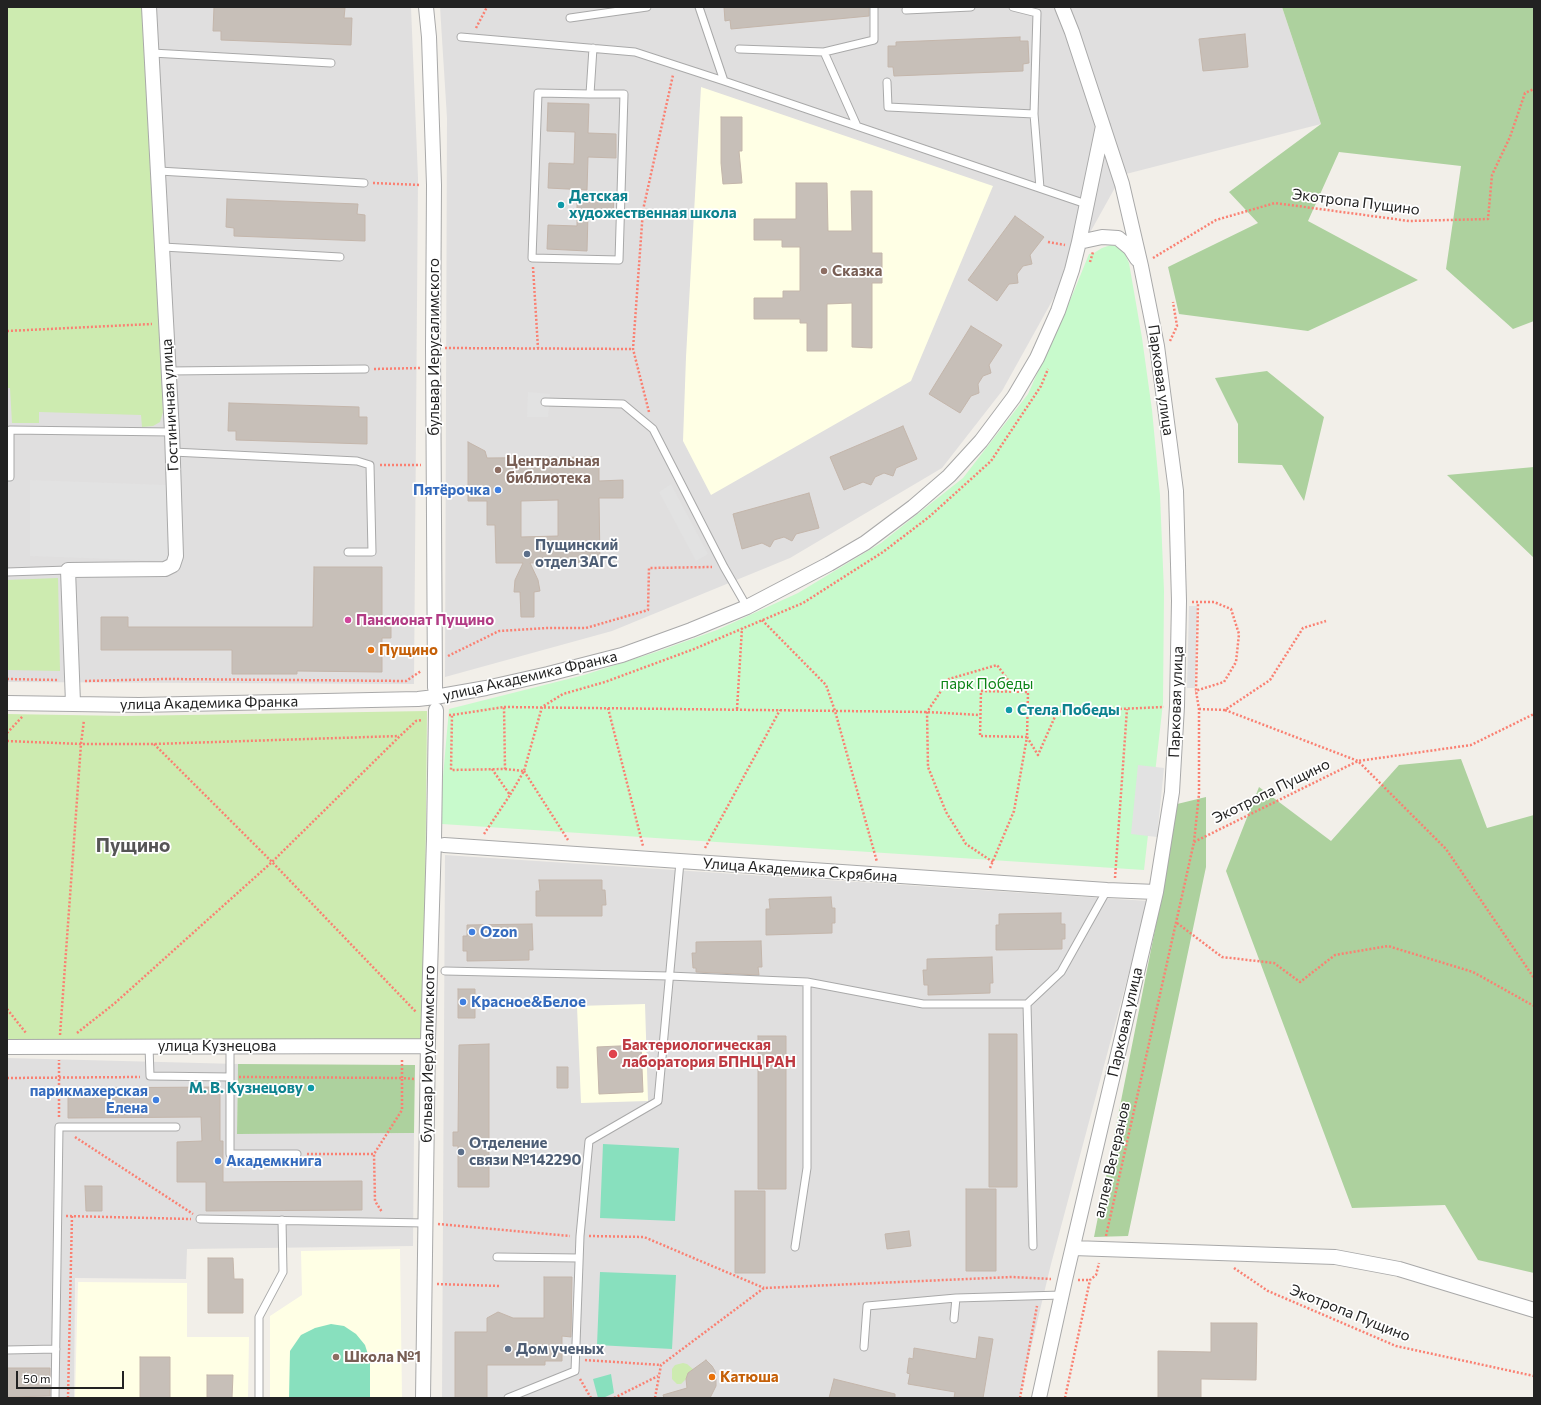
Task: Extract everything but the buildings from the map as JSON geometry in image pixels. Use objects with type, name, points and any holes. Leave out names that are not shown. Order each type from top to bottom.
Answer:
[{"type":"street","name":"Гостиничная улица","points":[[68,570],[165,569],[173,565],[176,556],[173,452],[163,247],[149,7]]},
{"type":"street","name":"бульвар Иерусалимского","points":[[426,7],[429,37],[434,185],[433,368],[435,688]]},
{"type":"street","name":"Парковая улица","points":[[1039,1398],[1065,1280],[1156,892],[1172,792],[1177,706],[1179,601],[1176,491],[1157,346],[1141,266],[1122,184],[1062,7]]},
{"type":"street","name":"улица Академика Франка","points":[[7,703],[139,705],[418,699],[435,697],[486,688],[622,655],[691,630],[747,607],[829,564],[865,543],[913,507],[949,476],[976,447],[1014,397],[1037,358],[1058,310],[1072,270],[1072,243],[1086,204],[1103,126]]},
{"type":"street","points":[[1072,243],[1102,237],[1118,238],[1130,248],[1141,266]]},
{"type":"street","points":[[68,570],[73,704]]},
{"type":"street","name":"бульвар Иерусалимского","points":[[422,1398],[428,1025],[437,714]]},
{"type":"street","name":"Улица Академика Скрябина","points":[[444,845],[680,862],[1156,892]]},
{"type":"street","name":"улица Кузнецова","points":[[7,1047],[428,1046]]},
{"type":"street","points":[[1073,1248],[1103,1248],[1342,1259],[1399,1269],[1534,1310]]},
{"type":"lane","points":[[570,18],[647,7]]},
{"type":"lane","points":[[699,7],[724,81]]},
{"type":"lane","points":[[739,49],[824,52],[874,40],[874,7]]},
{"type":"lane","points":[[906,10],[971,7]]},
{"type":"lane","points":[[1013,7],[1037,13],[1034,114],[1040,188]]},
{"type":"lane","points":[[461,37],[635,52],[1086,204]]},
{"type":"lane","points":[[590,94],[593,48]]},
{"type":"lane","points":[[824,52],[857,126]]},
{"type":"lane","points":[[152,53],[331,63]]},
{"type":"lane","points":[[887,82],[888,107],[1034,114]]},
{"type":"lane","points":[[538,93],[590,94],[624,94],[619,260],[532,258],[538,93]]},
{"type":"lane","points":[[159,171],[364,183]]},
{"type":"lane","points":[[163,247],[340,257]]},
{"type":"lane","points":[[169,371],[365,369]]},
{"type":"lane","points":[[545,402],[623,404],[653,429],[724,567],[747,607]]},
{"type":"lane","points":[[7,477],[10,477],[10,430],[172,432]]},
{"type":"lane","points":[[173,452],[357,461],[370,465],[372,552],[348,552]]},
{"type":"lane","points":[[7,572],[68,570]]},
{"type":"lane","points":[[508,1398],[575,1370],[580,1236],[589,1141],[658,1101],[680,862]]},
{"type":"lane","points":[[445,971],[669,976],[807,982],[923,1004],[1027,1004],[1061,972],[1107,890]]},
{"type":"lane","points":[[794,1247],[807,1168],[807,982]]},
{"type":"lane","points":[[1027,1004],[1034,1246]]},
{"type":"lane","points":[[149,1046],[150,1076],[230,1077]]},
{"type":"lane","points":[[230,1046],[230,1154],[297,1154]]},
{"type":"lane","points":[[55,1398],[59,1127],[176,1127]]},
{"type":"lane","points":[[200,1219],[425,1223]]},
{"type":"lane","points":[[259,1398],[259,1317],[283,1272],[282,1220]]},
{"type":"lane","points":[[498,1257],[579,1258]]},
{"type":"lane","points":[[864,1347],[867,1306],[956,1298],[1062,1295]]},
{"type":"lane","points":[[954,1319],[956,1298]]},
{"type":"lane","points":[[7,1350],[56,1349]]},
{"type":"path","points":[[470,38],[487,7]]},
{"type":"path","points":[[653,429],[633,349],[643,210],[673,78]]},
{"type":"path","name":"Экотропа Пущино","points":[[1141,266],[1216,220],[1275,203],[1409,221],[1488,219],[1492,175],[1510,137],[1525,93],[1534,89]]},
{"type":"path","points":[[364,183],[434,185]]},
{"type":"path","points":[[1048,242],[1072,243]]},
{"type":"path","points":[[1089,264],[1094,249]]},
{"type":"path","points":[[532,258],[538,348]]},
{"type":"path","points":[[7,331],[166,324]]},
{"type":"path","points":[[433,348],[633,349]]},
{"type":"path","points":[[483,836],[524,771],[542,707],[563,694],[605,682],[694,649],[803,603],[883,552],[929,517],[991,461],[1041,386],[1050,365]]},
{"type":"path","points":[[365,369],[433,368]]},
{"type":"path","points":[[370,465],[434,465]]},
{"type":"path","points":[[7,679],[406,681],[434,662],[499,631],[546,628],[586,628],[648,610],[649,568],[724,567]]},
{"type":"path","points":[[1177,692],[1196,691],[1224,682],[1236,662],[1239,634],[1231,608],[1214,602],[1192,602]]},
{"type":"path","name":"аллея Ветеранов","points":[[1065,1398],[1090,1280],[1096,1275],[1103,1248],[1194,842],[1199,794],[1199,709],[1196,691],[1198,603]]},
{"type":"path","points":[[762,620],[826,685],[835,711],[877,862]]},
{"type":"path","points":[[1225,710],[1270,680],[1303,628],[1326,620]]},
{"type":"path","points":[[737,710],[742,628]]},
{"type":"path","points":[[993,862],[966,844],[946,812],[928,767],[927,712],[949,679],[997,664],[1017,692]]},
{"type":"path","points":[[988,872],[1014,811],[1027,737],[1028,692],[981,691],[980,736],[1027,737]]},
{"type":"path","points":[[504,707],[505,769]]},
{"type":"path","points":[[524,771],[505,769],[451,770],[452,715],[504,707],[927,712],[980,714]]},
{"type":"path","points":[[1028,713],[1166,707]]},
{"type":"path","points":[[608,708],[643,846]]},
{"type":"path","points":[[1115,878],[1127,709]]},
{"type":"path","name":"Экотропа Пущино","points":[[1199,709],[1225,710],[1358,761],[1446,849],[1534,978]]},
{"type":"path","points":[[710,841],[780,710]]},
{"type":"path","points":[[1027,737],[1038,755],[1057,712]]},
{"type":"path","points":[[60,1047],[116,1004],[272,862],[416,721],[437,714]]},
{"type":"path","name":"Экотропа Пущино","points":[[1194,842],[1358,761],[1471,745],[1534,714]]},
{"type":"path","points":[[84,720],[81,744],[60,1047],[59,1127],[200,1219]]},
{"type":"path","points":[[7,741],[81,744],[154,744],[400,736]]},
{"type":"path","points":[[154,744],[272,862],[428,1025]]},
{"type":"path","points":[[492,769],[510,794]]},
{"type":"path","points":[[524,771],[570,842]]},
{"type":"path","points":[[1177,923],[1222,957],[1274,963],[1300,982],[1335,955],[1388,946],[1473,972],[1534,1006]]},
{"type":"path","points":[[7,1008],[25,1032],[32,1035]]},
{"type":"path","points":[[389,1222],[375,1201],[374,1154],[402,1110],[402,1046]]},
{"type":"path","points":[[7,1078],[150,1076]]},
{"type":"path","points":[[230,1077],[402,1078]]},
{"type":"path","points":[[297,1154],[374,1154]]},
{"type":"path","points":[[57,1216],[200,1219]]},
{"type":"path","points":[[68,1398],[72,1216]]},
{"type":"path","points":[[425,1223],[580,1236],[644,1237],[764,1288],[1012,1277],[1090,1280]]},
{"type":"path","name":"Экотропа Пущино","points":[[1217,1253],[1236,1270],[1268,1291],[1396,1346],[1534,1376]]},
{"type":"path","points":[[1041,1286],[1043,1278]]},
{"type":"path","points":[[439,1284],[499,1286]]},
{"type":"path","points":[[576,1360],[661,1365],[764,1288]]},
{"type":"path","points":[[1020,1398],[1038,1301]]},
{"type":"path","points":[[655,1398],[661,1365]]},
{"type":"path","points":[[575,1370],[591,1398]]},
{"type":"path","points":[[614,1398],[659,1376]]},
{"type":"shaded area","points":[[7,7],[411,7],[418,178],[414,684],[7,682]]},
{"type":"shaded area","points":[[440,7],[1282,7],[1321,124],[1122,175],[1002,391],[942,468],[790,558],[612,631],[445,677],[447,118]]},
{"type":"shaded area","name":"Сказка","points":[[701,87],[993,186],[911,381],[711,495],[683,441],[686,357]]},
{"type":"shaded area","points":[[528,392],[550,394],[548,417],[527,417]]},
{"type":"shaded area","points":[[30,480],[166,485],[168,561],[30,556]]},
{"type":"shaded area","points":[[671,484],[708,554],[696,561],[659,492]]},
{"type":"shaded area","points":[[1189,606],[1197,606],[1195,688],[1187,688]]},
{"type":"shaded area","points":[[1138,765],[1164,768],[1157,837],[1131,834]]},
{"type":"shaded area","points":[[445,855],[1148,901],[1051,1264],[1019,1398],[442,1398]]},
{"type":"shaded area","name":"Бактериологическая лаборатория БПНЦ РАН","points":[[645,1004],[648,1101],[581,1103],[577,1006]]},
{"type":"shaded area","points":[[7,1058],[238,1064],[237,1134],[414,1133],[413,1246],[187,1249],[186,1279],[75,1278],[74,1398],[7,1398]]},
{"type":"shaded area","name":"Школа №1","points":[[400,1249],[402,1398],[270,1398],[270,1316],[302,1295],[301,1251]]},
{"type":"shaded area","points":[[78,1282],[187,1283],[187,1337],[249,1337],[248,1398],[75,1398]]},
{"type":"green space","points":[[7,7],[143,7],[163,412],[160,422],[153,426],[142,427],[141,415],[39,412],[39,423],[12,423],[10,388],[7,388]]},
{"type":"green space","points":[[1282,7],[1534,7],[1534,321],[1513,329],[1446,269],[1461,166],[1339,152],[1308,221],[1418,280],[1308,331],[1179,314],[1168,267],[1258,223],[1229,192],[1321,124]]},
{"type":"green space","name":"парк Победы","points":[[1111,245],[1118,247],[1124,252],[1129,263],[1142,338],[1152,410],[1160,495],[1164,591],[1163,703],[1144,870],[442,824],[442,788],[449,709],[584,675],[656,652],[717,630],[798,593],[881,543],[963,478],[1028,394],[1089,254]]},
{"type":"green space","points":[[1267,371],[1324,417],[1304,501],[1282,465],[1238,463],[1238,424],[1215,378]]},
{"type":"green space","points":[[1534,467],[1534,558],[1447,475]]},
{"type":"green space","points":[[58,578],[60,671],[7,670],[7,580]]},
{"type":"green space","points":[[427,711],[424,1020],[428,1040],[7,1044],[7,714],[126,716]]},
{"type":"green space","points":[[1461,759],[1487,828],[1534,815],[1534,1273],[1478,1260],[1445,1205],[1352,1208],[1226,871],[1259,787],[1331,841],[1399,765]]},
{"type":"green space","points":[[1206,797],[1206,867],[1128,1236],[1094,1237],[1166,874],[1173,805]]},
{"type":"green space","points":[[238,1064],[415,1065],[414,1133],[237,1134]]},
{"type":"green space","points":[[603,1144],[679,1148],[675,1221],[600,1218]]},
{"type":"green space","points":[[600,1272],[676,1275],[672,1349],[597,1345]]},
{"type":"green space","points":[[331,1324],[344,1326],[356,1334],[365,1345],[370,1361],[370,1398],[289,1398],[290,1351],[301,1335],[315,1328]]},
{"type":"green space","points":[[683,1363],[687,1364],[694,1370],[688,1373],[686,1379],[681,1384],[677,1384],[672,1379],[672,1369],[675,1365]]},
{"type":"green space","points":[[611,1374],[614,1393],[603,1398],[598,1398],[593,1379]]},
{"type":"place","name":"Детская художественная школа","points":[[561,205]]},
{"type":"place","name":"Сказка","points":[[824,271]]},
{"type":"place","name":"Центральная библиотека","points":[[498,470]]},
{"type":"place","name":"Пятёрочка","points":[[498,490]]},
{"type":"place","name":"Пущинский отдел ЗАГС","points":[[527,554]]},
{"type":"place","name":"Пансионат Пущино","points":[[348,620]]},
{"type":"place","name":"Пущино","points":[[371,650]]},
{"type":"place","name":"Стела Победы","points":[[1009,710]]},
{"type":"place","name":"Ozon","points":[[472,932]]},
{"type":"place","name":"Красное&Белое","points":[[463,1002]]},
{"type":"place","name":"Бактериологическая лаборатория БПНЦ РАН","points":[[613,1054]]},
{"type":"place","name":"М. В. Кузнецову","points":[[311,1088]]},
{"type":"place","name":"парикмахерская Елена","points":[[156,1100]]},
{"type":"place","name":"Отделение связи №142290","points":[[461,1152]]},
{"type":"place","name":"Академкнига","points":[[218,1161]]},
{"type":"place","name":"Дом ученых","points":[[508,1349]]},
{"type":"place","name":"Школа №1","points":[[336,1357]]},
{"type":"place","name":"Катюша","points":[[712,1377]]},
{"type":"district","name":"Пущино","points":[[133,846]]}]
